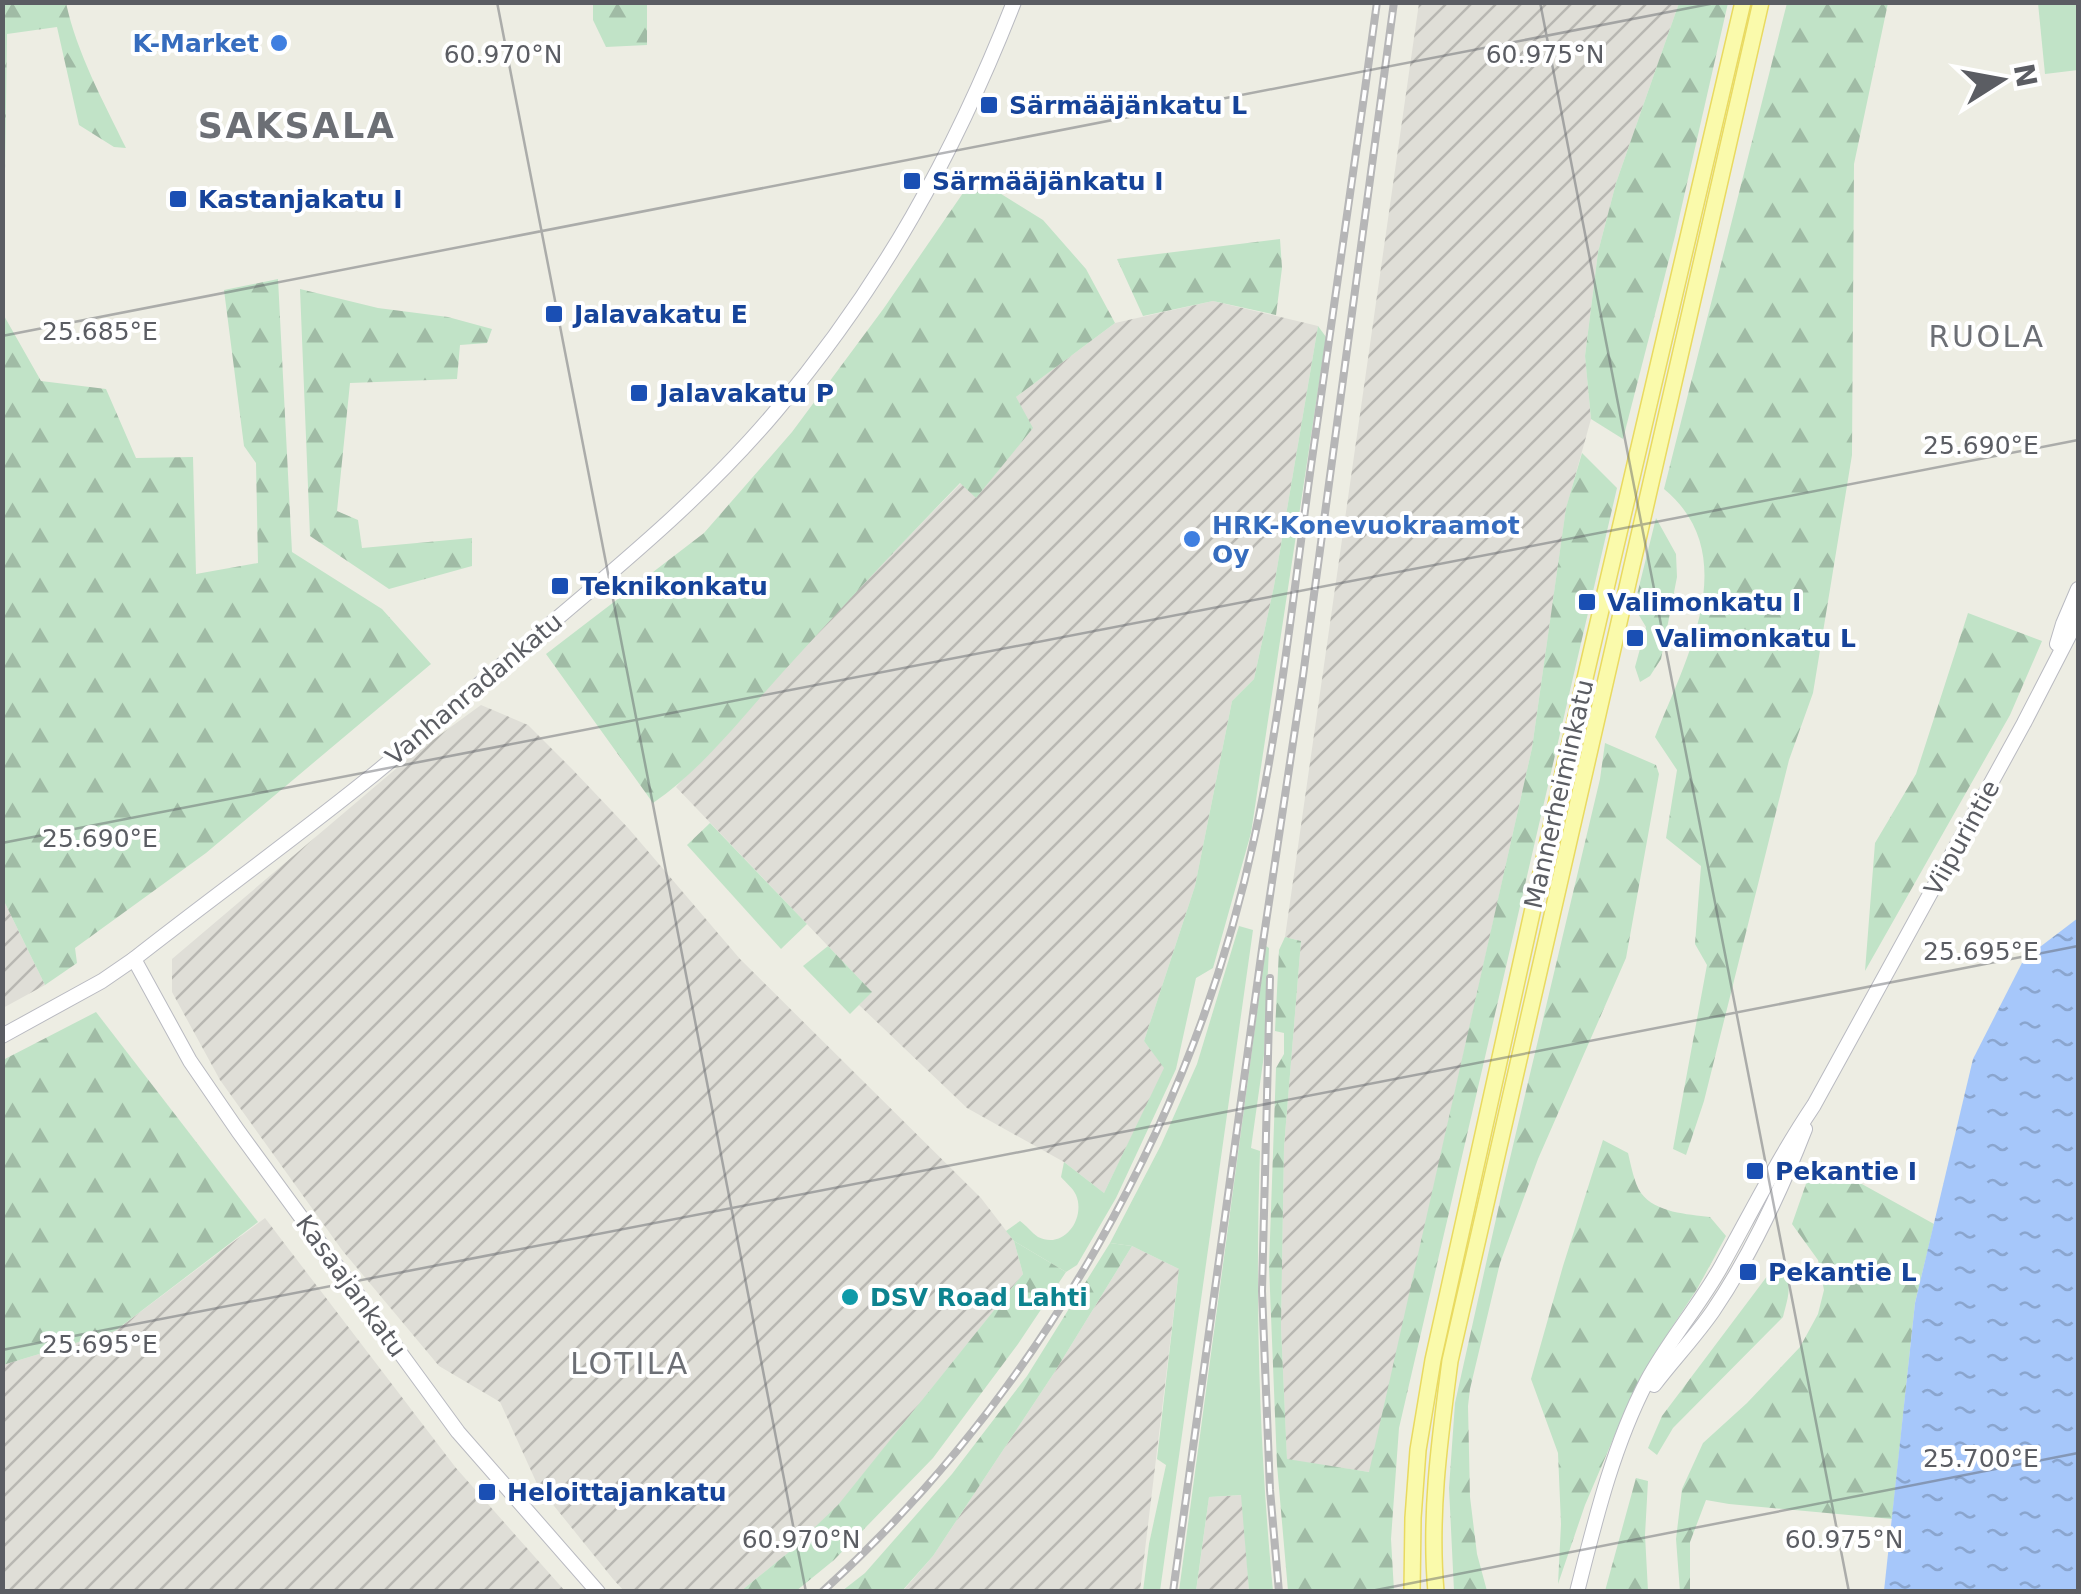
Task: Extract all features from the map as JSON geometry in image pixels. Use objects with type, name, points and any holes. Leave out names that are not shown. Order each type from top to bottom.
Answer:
[{"type":"main road","name":"Mannerheiminkatu","points":[[1412,1592],[1412,1518],[1432,1360],[1564,764],[1743,2]]},
{"type":"main road","name":"Mannerheiminkatu","points":[[1436,1592],[1434,1518],[1450,1360],[1762,2]]},
{"type":"street","name":"Vanhanradankatu","points":[[2,1036],[134,959],[373,774],[654,536],[738,453],[807,373],[878,275],[952,146],[1014,2]]},
{"type":"street","name":"Viipurintie","points":[[2049,674],[2078,589]]},
{"type":"street","name":"Viipurintie","points":[[1576,1592],[1620,1444],[1654,1370],[1714,1280],[1788,1144],[1814,1106],[2049,674],[2073,628],[2078,603]]},
{"type":"street","name":"Kasaajankatu","points":[[134,959],[190,1061],[403,1358],[458,1432],[598,1592]]},
{"type":"shaded area","points":[[1419,3],[1679,3],[1616,183],[1598,252],[1585,356],[1591,419],[1566,509],[1532,748],[1370,1472],[1287,1460],[1281,1327],[1284,1147],[1301,941],[1285,937]]},
{"type":"shaded area","points":[[1213,301],[1318,326],[1274,586],[1254,679],[1232,701],[1195,886],[1144,1041],[1165,1068],[1104,1193],[1064,1162],[967,1108],[859,1005],[871,991],[676,787],[961,483],[976,497],[1016,397],[1115,323]]},
{"type":"shaded area","points":[[481,705],[528,725],[573,770],[740,959],[981,1198],[1014,1241],[1023,1274],[838,1506],[741,1591],[624,1591],[538,1486],[500,1402],[439,1366],[342,1250],[220,1080],[172,992],[172,959],[411,756]]},
{"type":"shaded area","points":[[2,897],[45,985],[3,1008],[2,1008]]},
{"type":"shaded area","points":[[265,1218],[456,1468],[565,1591],[3,1592],[3,1365],[115,1331]]},
{"type":"shaded area","points":[[1132,1246],[1179,1269],[1140,1591],[902,1592],[933,1556]]},
{"type":"shaded area","points":[[1242,1495],[1249,1591],[1196,1592],[1209,1497]]},
{"type":"green space","points":[[3,2],[66,3],[84,58],[126,148],[114,147],[79,125],[57,27],[7,34],[3,314],[41,381],[106,389],[136,458],[193,457],[196,574],[258,563],[256,463],[244,446],[224,290],[278,279],[292,552],[382,609],[431,664],[206,853],[75,948],[77,963],[45,985],[2,897]]},
{"type":"green space","points":[[593,3],[647,3],[647,45],[606,47],[593,20]]},
{"type":"green space","points":[[1679,3],[1728,3],[1675,236],[1623,439],[1591,419],[1585,356],[1598,252],[1616,183]]},
{"type":"green space","points":[[1787,3],[1888,3],[1854,164],[1852,455],[1813,693],[1789,760],[1704,1101],[1686,1155],[1673,1149],[1707,965],[1695,944],[1701,866],[1666,838],[1677,770],[1655,737],[1693,642],[1704,576],[1701,545],[1688,515],[1664,489]]},
{"type":"green space","points":[[2038,3],[2078,3],[2078,70],[2045,74]]},
{"type":"green space","points":[[974,177],[1043,220],[1086,269],[1115,323],[1016,397],[1033,428],[976,498],[960,483],[705,759],[653,803],[546,654],[704,533],[792,432]]},
{"type":"green space","points":[[1280,239],[1282,268],[1276,315],[1213,301],[1143,316],[1117,259]]},
{"type":"green space","points":[[300,289],[492,329],[487,343],[460,345],[457,379],[350,383],[337,511],[358,520],[362,548],[472,538],[472,566],[389,589],[310,536]]},
{"type":"green space","points":[[1318,326],[1326,337],[1251,833],[1213,968],[1196,978],[1176,1069],[1116,1198],[1077,1265],[1066,1272],[1014,1241],[1006,1231],[1020,1221],[1038,1237],[1048,1240],[1070,1230],[1078,1204],[1075,1192],[1061,1177],[1064,1162],[1104,1193],[1164,1068],[1144,1041],[1195,886],[1232,701],[1254,679],[1274,586]]},
{"type":"green space","points":[[1582,453],[1617,488],[1399,1428],[1391,1539],[1394,1591],[1288,1591],[1277,1465],[1269,1266],[1276,1068],[1284,1054],[1284,1033],[1275,1031],[1279,950],[1285,937],[1301,941],[1284,1147],[1281,1327],[1287,1459],[1369,1472],[1532,748],[1566,508]]},
{"type":"green space","points":[[1656,518],[1676,554],[1677,577],[1661,659],[1650,676],[1640,682],[1635,667],[1646,627],[1634,607]]},
{"type":"green space","points":[[1968,613],[2042,641],[2010,715],[1865,971],[1875,843],[1916,774]]},
{"type":"green space","points":[[1605,743],[1656,765],[1659,774],[1626,958],[1538,1159],[1500,1263],[1468,1406],[1470,1497],[1477,1554],[1487,1591],[1454,1591],[1449,1488],[1455,1403],[1600,779]]},
{"type":"green space","points":[[710,823],[807,924],[781,949],[687,845]]},
{"type":"green space","points":[[1239,926],[1253,930],[1160,1591],[1143,1591],[1166,1465],[1157,1459],[1179,1269],[1132,1246],[1110,1243],[1161,1145],[1197,1064]]},
{"type":"green space","points":[[828,946],[872,992],[850,1014],[803,966]]},
{"type":"green space","points":[[1266,946],[1269,948],[1264,1055],[1251,1148],[1260,1151],[1259,1371],[1273,1591],[1249,1591],[1241,1495],[1209,1497],[1196,1591],[1179,1591]]},
{"type":"green space","points":[[96,1012],[258,1222],[115,1331],[3,1365],[3,1060]]},
{"type":"green space","points":[[1603,1140],[1628,1153],[1636,1184],[1647,1200],[1672,1211],[1710,1217],[1726,1236],[1631,1397],[1585,1505],[1558,1584],[1558,1453],[1531,1379]]},
{"type":"green space","points":[[1815,1158],[1934,1224],[1915,1303],[1892,1519],[1706,1500],[1690,1542],[1690,1591],[1680,1592],[1676,1539],[1682,1489],[1703,1443],[1800,1347],[1818,1314],[1824,1290],[1818,1260],[1792,1224]]},
{"type":"green space","points":[[1014,1241],[1066,1272],[933,1458],[834,1560],[796,1591],[741,1591],[838,1505],[1023,1274]]},
{"type":"green space","points":[[1110,1243],[1132,1246],[933,1556],[902,1591],[842,1591],[865,1573],[952,1474],[1027,1376]]},
{"type":"green space","points":[[1777,1263],[1789,1288],[1783,1317],[1673,1428],[1657,1455],[1648,1448],[1662,1416]]},
{"type":"green space","points":[[1636,1478],[1648,1481],[1648,1591],[1605,1591]]},
{"type":"water","points":[[2078,918],[2078,1591],[1884,1591],[1915,1303],[1973,1059],[2024,959]]},
{"type":"railway","points":[[822,1592],[900,1515],[972,1431],[1038,1342],[1097,1247],[1149,1148],[1192,1046],[1228,941],[1255,835],[1272,744],[1377,2]]},
{"type":"railway","points":[[1173,1592],[1394,2]]},
{"type":"railway","points":[[1270,978],[1262,1291],[1270,1490],[1279,1592]]},
{"type":"place","name":"K-Market","points":[[279,43]]},
{"type":"place","name":"Särmääjänkatu L","points":[[989,105]]},
{"type":"place","name":"Särmääjänkatu I","points":[[912,181]]},
{"type":"place","name":"Kastanjakatu I","points":[[178,199]]},
{"type":"place","name":"Jalavakatu E","points":[[554,314]]},
{"type":"place","name":"Jalavakatu P","points":[[639,393]]},
{"type":"place","name":"HRK-Konevuokraamot Oy","points":[[1192,539]]},
{"type":"place","name":"Teknikonkatu","points":[[560,586]]},
{"type":"place","name":"Valimonkatu I","points":[[1587,602]]},
{"type":"place","name":"Valimonkatu L","points":[[1635,638]]},
{"type":"place","name":"Pekantie I","points":[[1755,1171]]},
{"type":"place","name":"Pekantie L","points":[[1748,1272]]},
{"type":"place","name":"DSV Road Lahti","points":[[850,1297]]},
{"type":"place","name":"Heloittajankatu","points":[[487,1492]]},
{"type":"district","name":"SAKSALA","points":[[297,126]]},
{"type":"district","name":"RUOLA","points":[[1987,336]]},
{"type":"district","name":"LOTILA","points":[[630,1363]]}]
